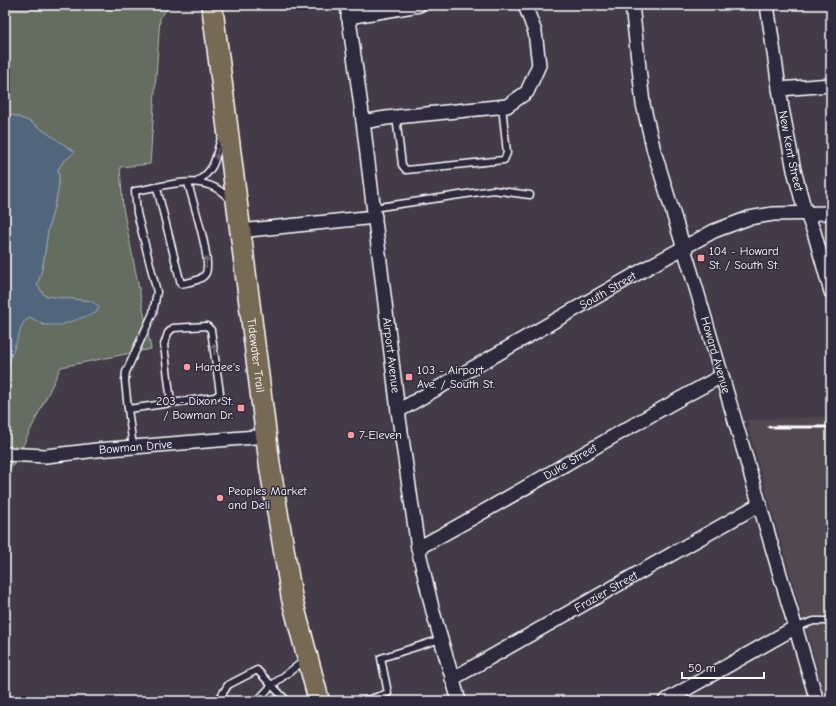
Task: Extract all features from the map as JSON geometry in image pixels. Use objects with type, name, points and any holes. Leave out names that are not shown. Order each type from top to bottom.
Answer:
[{"type":"main road","name":"Tidewater Trail","points":[[212,5],[228,122],[266,436],[281,542],[292,598],[319,701]]},
{"type":"street","points":[[347,11],[420,5]]},
{"type":"street","points":[[363,122],[396,117],[507,106],[527,92],[539,65],[535,32],[525,5]]},
{"type":"street","name":"Howard Avenue","points":[[632,5],[646,120],[654,151],[684,247],[817,701]]},
{"type":"street","name":"New Kent Street","points":[[767,5],[779,89],[794,170],[806,214],[814,232],[831,292]]},
{"type":"street","name":"Airport Avenue","points":[[347,11],[363,122],[398,411],[418,548],[441,639],[459,701]]},
{"type":"street","points":[[779,89],[831,85]]},
{"type":"street","points":[[240,231],[266,229],[374,212]]},
{"type":"street","name":"South Street","points":[[398,411],[714,231],[749,218],[773,214],[831,213]]},
{"type":"street","name":"Duke Street","points":[[418,548],[659,410],[722,376]]},
{"type":"street","name":"Bowman Drive","points":[[5,454],[46,456],[266,436]]},
{"type":"street","name":"Frazier Street","points":[[452,679],[760,504]]},
{"type":"street","points":[[666,701],[796,627]]},
{"type":"lane","points":[[396,117],[402,165],[406,170],[504,160],[507,153],[502,106]]},
{"type":"lane","points":[[133,447],[125,382],[126,372],[153,313],[156,292],[137,213],[134,191],[198,181],[208,174],[213,167],[218,145],[228,122]]},
{"type":"lane","points":[[198,181],[218,188],[238,209]]},
{"type":"lane","points":[[157,188],[181,284],[201,279],[206,273],[207,265],[203,240],[188,183]]},
{"type":"lane","points":[[374,212],[493,190],[530,195]]},
{"type":"lane","points":[[128,409],[214,397],[220,393],[211,330],[207,326],[173,328],[168,333],[164,345],[171,402]]},
{"type":"lane","points":[[796,627],[814,621],[831,621]]},
{"type":"lane","points":[[364,701],[388,693],[381,658],[441,639]]},
{"type":"lane","points":[[257,701],[272,686],[308,658]]},
{"type":"lane","points":[[218,701],[228,685],[257,670],[287,701]]},
{"type":"shaded area","points":[[831,417],[831,701],[827,701],[746,420]]},
{"type":"green space","points":[[5,5],[170,5],[160,18],[150,164],[120,167],[123,208],[151,349],[61,367],[13,466],[5,477],[5,373],[23,322],[30,317],[44,325],[91,301],[45,296],[37,285],[43,265],[48,230],[58,192],[58,169],[74,152],[31,122],[5,112]]},
{"type":"water","points":[[5,112],[31,122],[75,152],[63,162],[58,169],[58,192],[48,230],[43,265],[37,285],[45,296],[91,301],[99,306],[96,313],[61,325],[44,325],[30,317],[23,323],[5,373]]},
{"type":"railway","points":[[769,427],[831,427]]},
{"type":"place","name":"104 - Howard St. / South St.","points":[[701,258]]},
{"type":"place","name":"Hardee's","points":[[187,367]]},
{"type":"place","name":"103 - Airport Ave. / South St.","points":[[409,377]]},
{"type":"place","name":"203 - Dixon St. / Bowman Dr.","points":[[241,408]]},
{"type":"place","name":"7-Eleven","points":[[351,435]]},
{"type":"place","name":"Peoples Market and Deli","points":[[220,498]]}]
